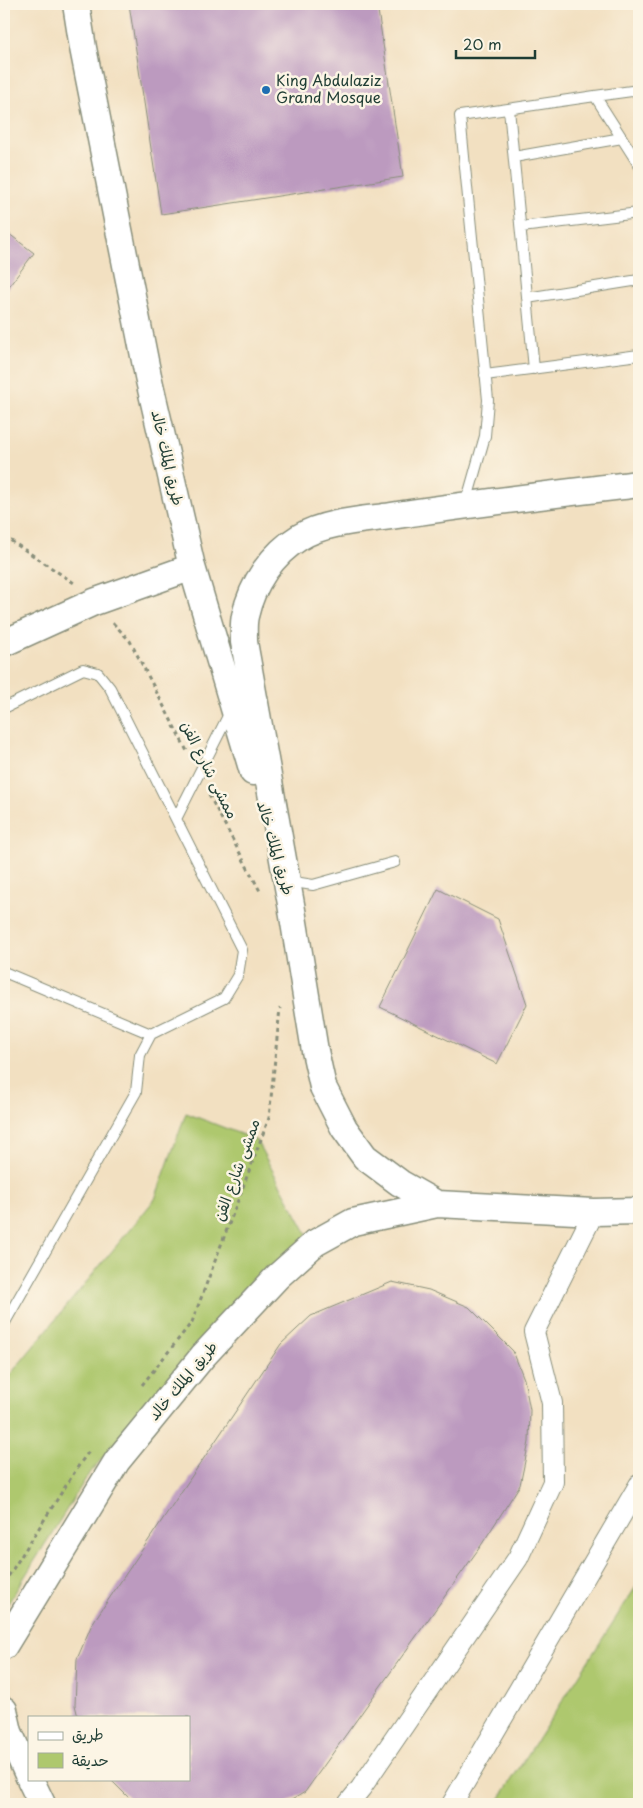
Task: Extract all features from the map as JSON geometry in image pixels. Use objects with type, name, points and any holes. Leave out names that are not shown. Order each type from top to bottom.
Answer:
[{"type":"street","name":"طريق الملك خالد","points":[[76,4],[148,376],[192,567],[289,892]]},
{"type":"street","points":[[639,484],[466,504],[330,526],[301,536],[281,551],[264,570],[251,597],[245,617],[244,642],[289,892],[315,1051],[324,1087],[344,1128],[366,1157],[400,1183],[437,1204],[594,1212],[639,1211]]},
{"type":"street","points":[[4,643],[94,602],[192,567]]},
{"type":"street","name":"طريق الملك خالد","points":[[4,1646],[117,1461],[203,1356],[277,1277],[315,1242],[353,1222],[437,1204]]},
{"type":"street","points":[[348,1804],[361,1788],[518,1558],[553,1482],[552,1403],[534,1332],[594,1212]]},
{"type":"street","points":[[452,1804],[639,1485]]},
{"type":"street","points":[[4,1662],[5,1654],[40,1586]]},
{"type":"street","points":[[4,1710],[9,1732],[28,1776]]},
{"type":"street","points":[[30,1780],[42,1804]]},
{"type":"lane","points":[[466,504],[485,436],[488,400],[460,116],[639,90]]},
{"type":"lane","points":[[595,96],[639,165]]},
{"type":"lane","points":[[509,109],[534,369]]},
{"type":"lane","points":[[514,157],[622,138]]},
{"type":"lane","points":[[520,227],[639,213]]},
{"type":"lane","points":[[527,298],[639,280]]},
{"type":"lane","points":[[485,375],[639,355]]},
{"type":"lane","points":[[4,708],[83,669],[98,672],[110,688],[242,950],[238,975],[224,998],[151,1034],[140,1055],[136,1092],[4,1324]]},
{"type":"lane","points":[[176,819],[233,706]]},
{"type":"lane","points":[[289,892],[395,862]]},
{"type":"lane","points":[[4,972],[151,1034]]},
{"type":"path","points":[[4,536],[72,581]]},
{"type":"path","name":"ممشى شارع الفن","points":[[130,641],[263,898]]},
{"type":"path","name":"ممشى شارع الفن","points":[[137,1392],[192,1322],[268,1118],[280,1008],[278,999]]},
{"type":"path","points":[[4,1583],[81,1462],[94,1446]]},
{"type":"green space","points":[[186,1113],[256,1140],[307,1234],[90,1472],[4,1610],[4,1382],[155,1199]]},
{"type":"green space","points":[[639,1582],[639,1804],[496,1804]]},
{"type":"building","name":"King Abdulaziz Grand Mosque","points":[[129,4],[377,4],[403,177],[161,214]]},
{"type":"building","points":[[4,230],[34,253],[4,293]]},
{"type":"building","points":[[438,889],[498,919],[527,1004],[497,1064],[380,1007]]},
{"type":"building","points":[[392,1282],[429,1290],[469,1307],[513,1351],[524,1379],[530,1410],[529,1442],[520,1485],[480,1547],[305,1792],[285,1804],[135,1804],[111,1780],[190,1780],[190,1716],[78,1716],[75,1705],[77,1659],[92,1624],[281,1344],[311,1316]]},
{"type":"place","name":"King Abdulaziz Grand Mosque","points":[[266,90]]}]
